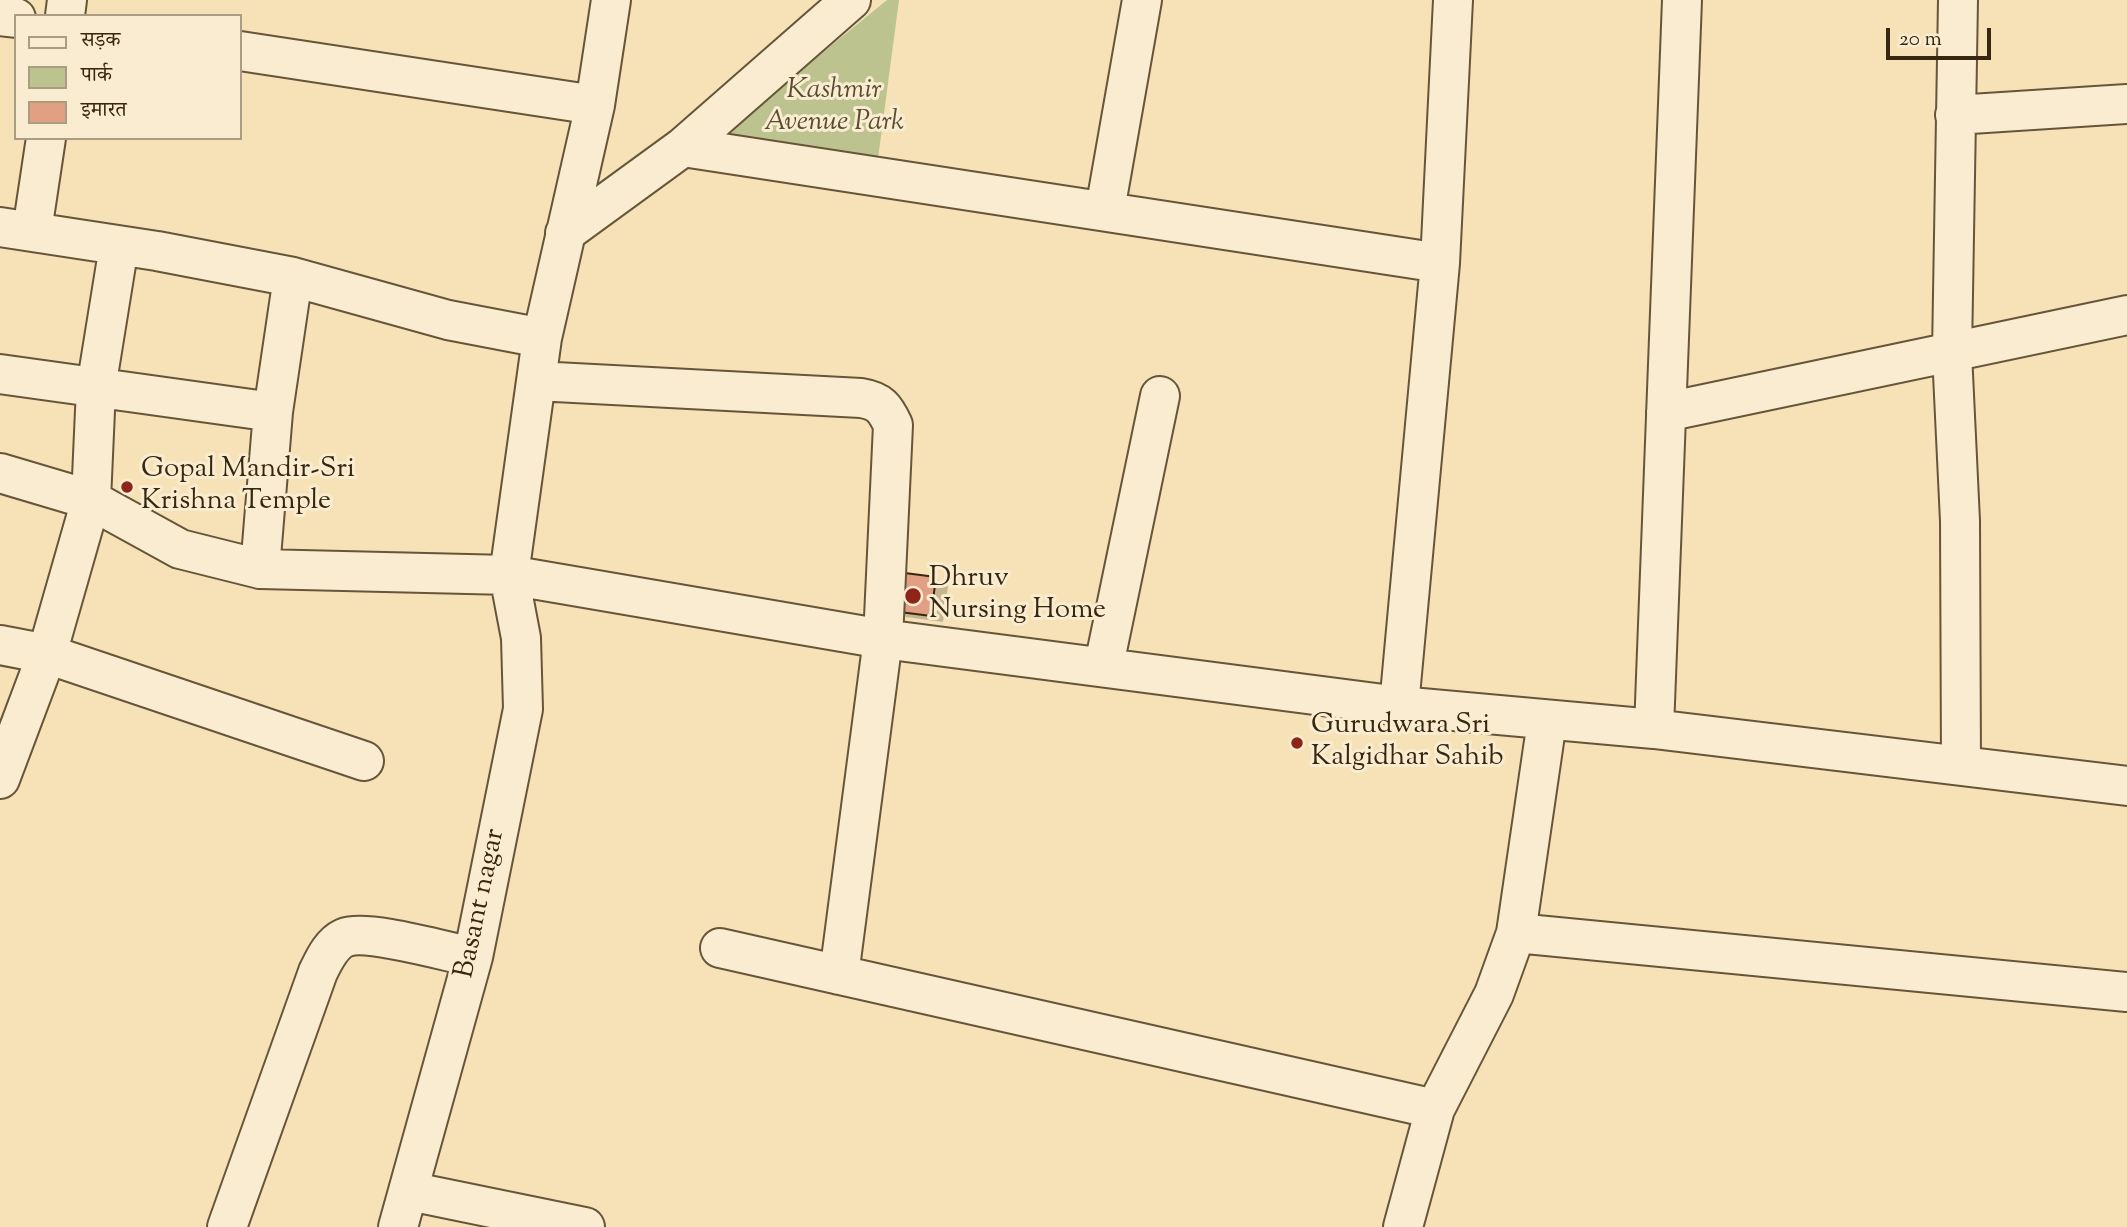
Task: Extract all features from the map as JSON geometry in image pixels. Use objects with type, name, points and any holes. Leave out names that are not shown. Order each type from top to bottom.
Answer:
[{"type":"street","name":"Basant nagar","points":[[403,1209],[473,957],[523,709],[521,638],[509,575],[542,338],[595,105],[611,0]]},
{"type":"street","points":[[565,233],[682,147],[852,0]]},
{"type":"street","points":[[1105,211],[1142,0]]},
{"type":"street","points":[[1399,706],[1440,263],[1453,0]]},
{"type":"street","points":[[1654,729],[1682,0]]},
{"type":"street","points":[[1958,0],[1952,353],[1961,521],[1961,765]]},
{"type":"street","points":[[242,51],[595,105]]},
{"type":"street","points":[[1955,114],[2127,104]]},
{"type":"street","points":[[45,140],[16,229],[293,277],[448,320],[542,338]]},
{"type":"street","points":[[682,147],[1105,211],[1255,237],[1440,263]]},
{"type":"street","points":[[0,779],[47,654],[91,500],[96,388],[119,246]]},
{"type":"street","points":[[260,569],[273,412],[293,277]]},
{"type":"street","points":[[1666,412],[2127,315]]},
{"type":"street","points":[[0,374],[273,412]]},
{"type":"street","points":[[536,382],[861,398],[875,400],[884,407],[893,425],[883,639],[839,975]]},
{"type":"street","points":[[1104,665],[1160,396]]},
{"type":"street","points":[[0,474],[91,500],[180,549],[260,569],[509,575],[883,639],[1104,665],[1399,706],[1654,729],[2127,786]]},
{"type":"street","points":[[0,645],[47,654],[365,761]]},
{"type":"street","points":[[1403,1227],[1435,1109],[1494,994],[1516,933],[1546,721]]},
{"type":"street","points":[[1516,933],[2127,992]]},
{"type":"street","points":[[227,1227],[318,972],[326,955],[340,939],[352,934],[372,936],[473,957]]},
{"type":"street","points":[[720,948],[1435,1109]]},
{"type":"street","points":[[403,1209],[585,1227]]},
{"type":"green space","name":"Kashmir Avenue Park","points":[[887,0],[899,0],[877,166],[719,137]]},
{"type":"building","points":[[897,572],[936,577],[931,616],[892,611]]},
{"type":"place","name":"Gopal Mandir-Sri Krishna Temple","points":[[127,487]]},
{"type":"place","name":"Dhruv Nursing Home","points":[[913,596]]},
{"type":"place","name":"Gurudwara Sri Kalgidhar Sahib","points":[[1297,743]]}]
